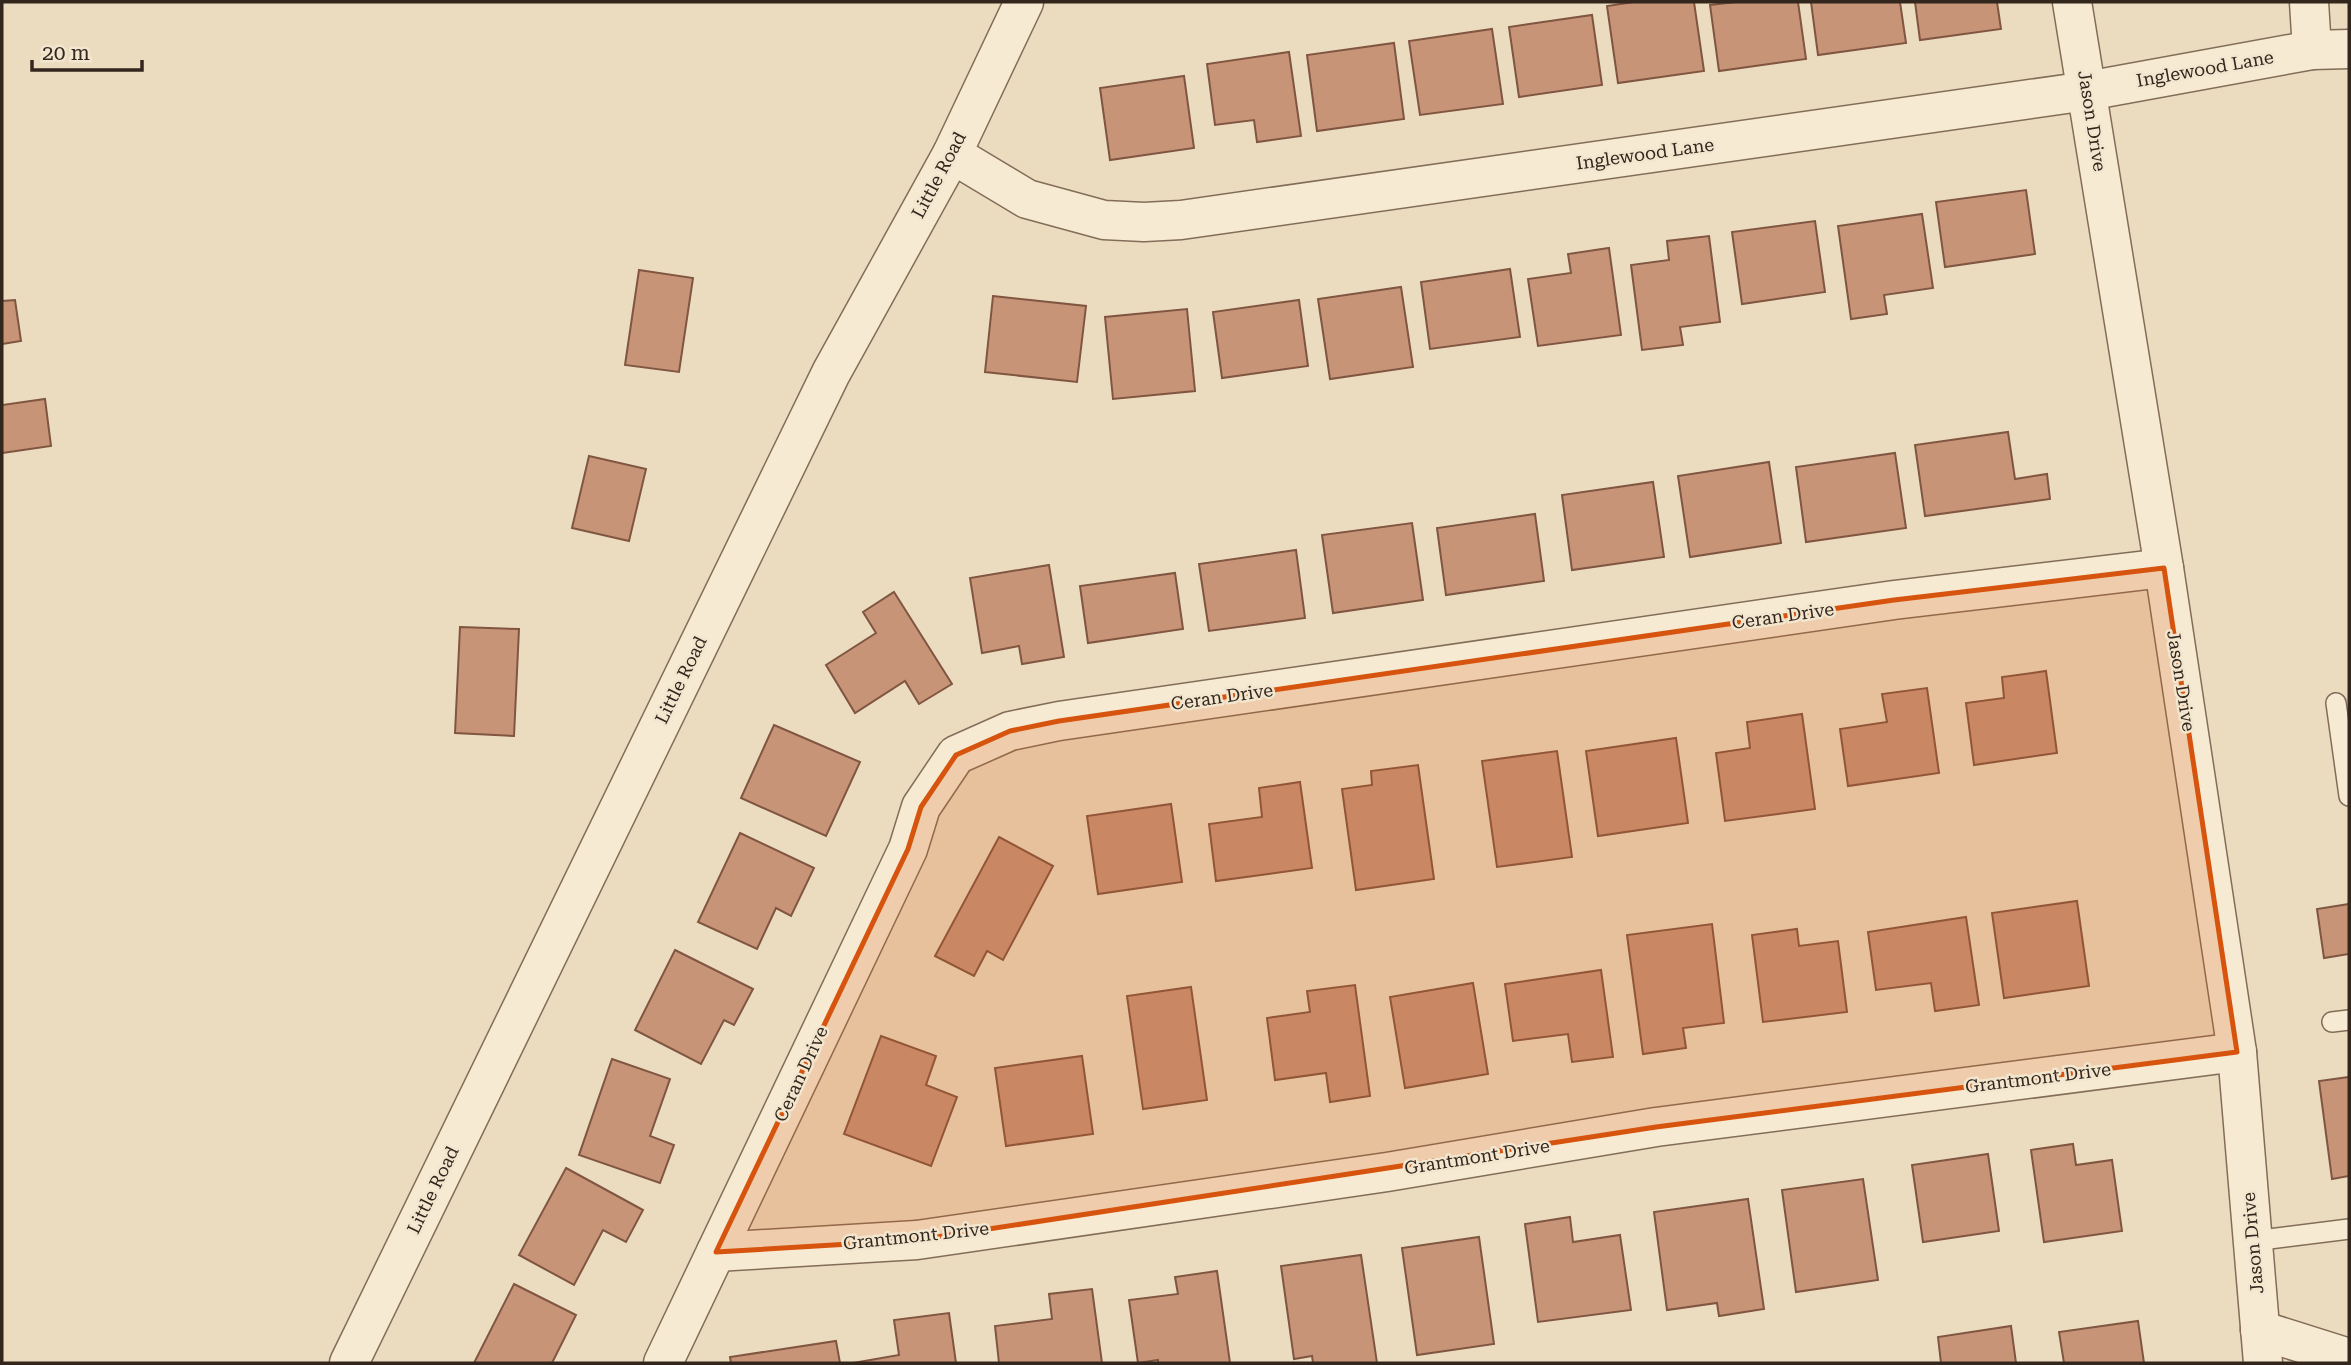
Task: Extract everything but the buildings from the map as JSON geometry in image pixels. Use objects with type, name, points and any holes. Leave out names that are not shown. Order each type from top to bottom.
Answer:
[{"type":"street","name":"Little Road","points":[[349,1363],[831,373],[952,154],[1024,2]]},
{"type":"street","name":"Jason Drive","points":[[2072,2],[2164,568],[2237,1052],[2261,1347]]},
{"type":"street","points":[[2309,2],[2312,50]]},
{"type":"street","name":"Inglewood Lane","points":[[952,154],[1027,199],[1104,220],[1181,220],[2087,91],[2312,50],[2349,49]]},
{"type":"street","name":"Ceran Drive","points":[[663,1363],[908,849],[921,807],[956,755],[1010,731],[1059,721],[1894,600],[2164,568]]},
{"type":"street","name":"Grantmont Drive","points":[[716,1252],[917,1240],[1387,1172],[1657,1127],[2237,1052]]},
{"type":"street","points":[[2261,1347],[2349,1358]]},
{"type":"lane","points":[[2336,703],[2349,796]]},
{"type":"lane","points":[[2253,1241],[2349,1229]]},
{"type":"highlighted area","points":[[2164,568],[2237,1052],[1656,1127],[917,1240],[716,1252],[908,849],[921,807],[956,755],[1010,731],[1059,721],[1894,600]]}]
